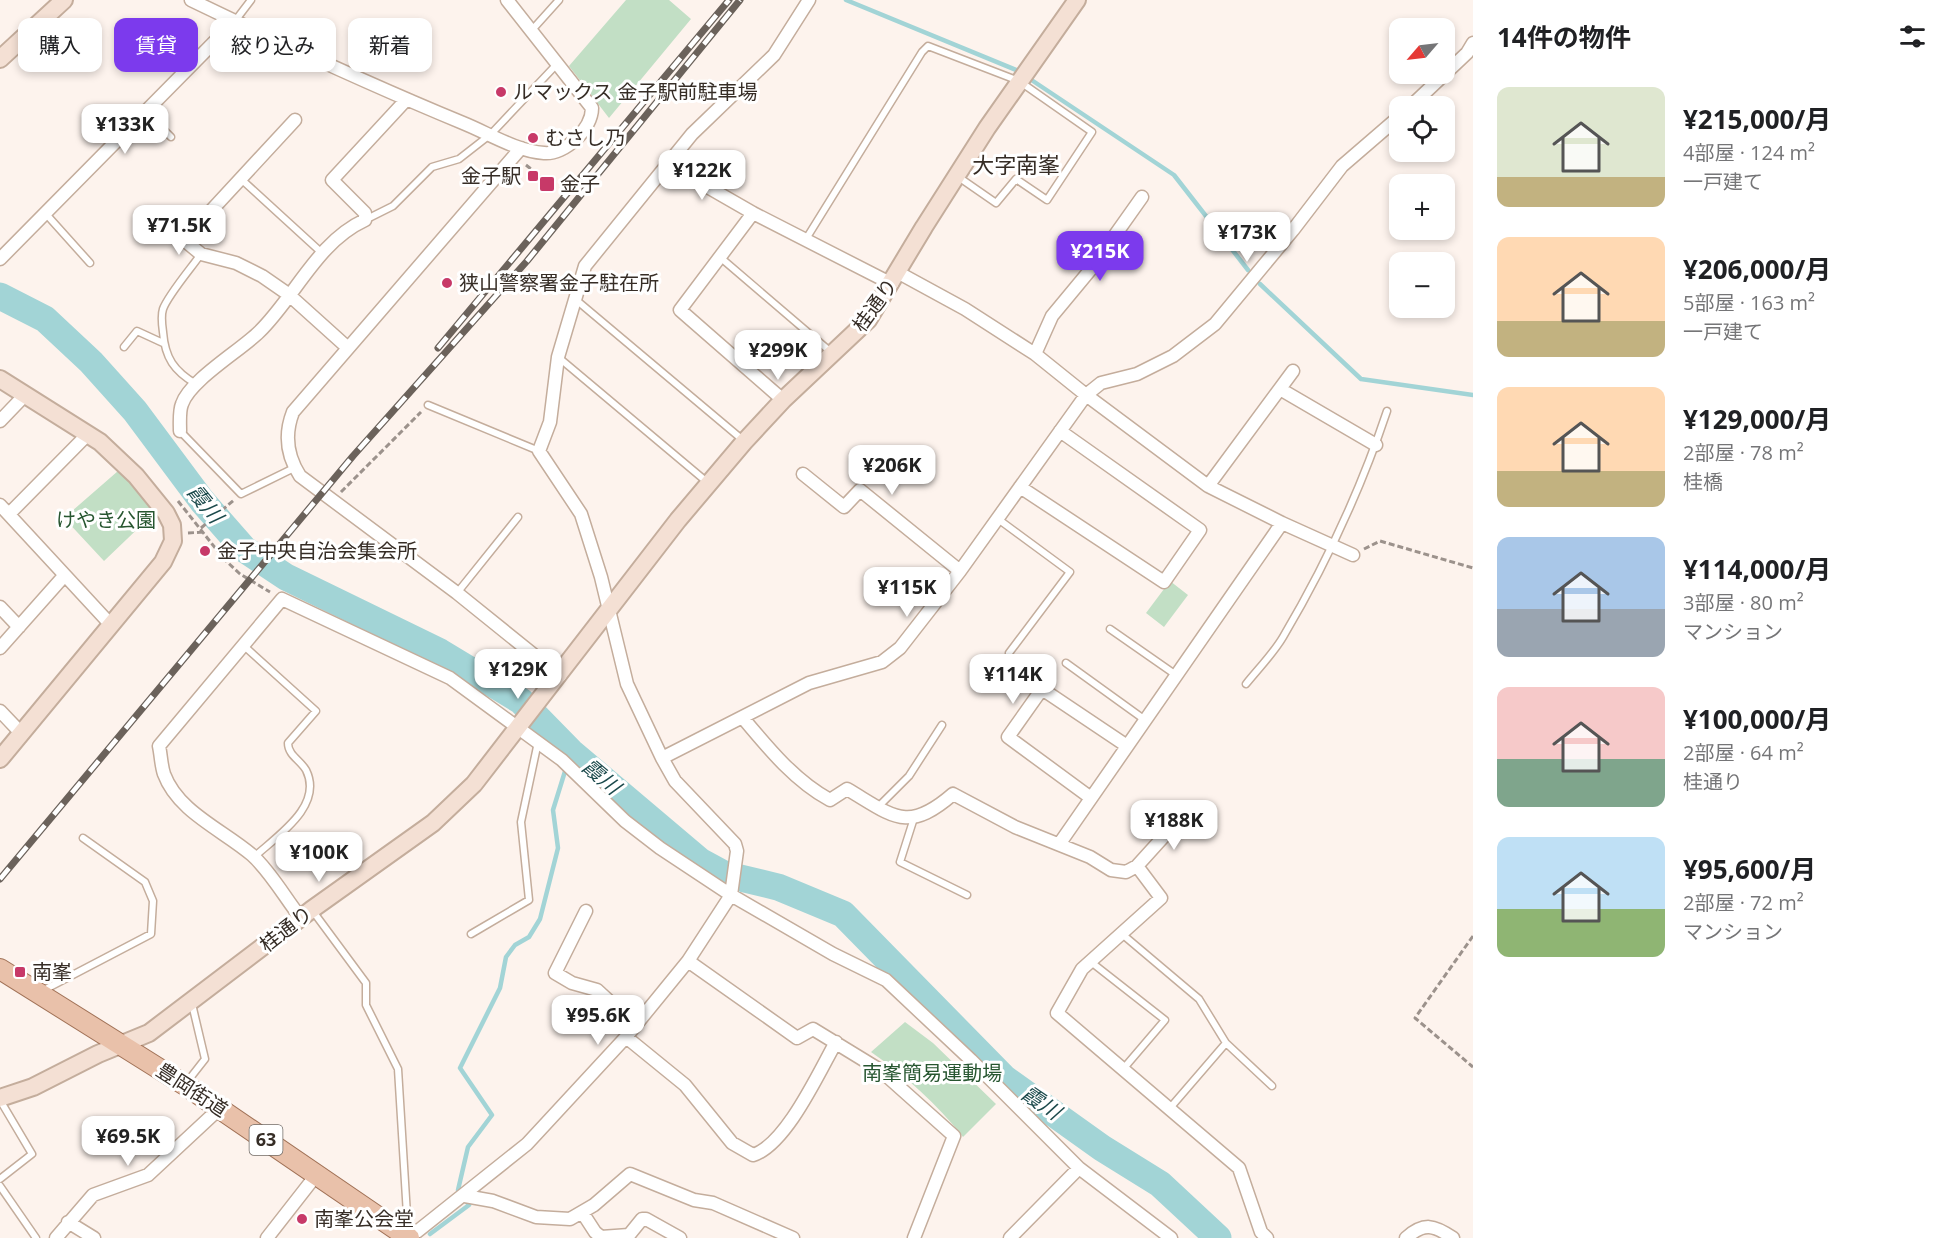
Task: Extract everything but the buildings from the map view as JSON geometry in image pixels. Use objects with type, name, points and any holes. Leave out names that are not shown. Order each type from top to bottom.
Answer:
[{"type":"main road","name":"豊岡街道","points":[[0,969],[220,1108],[409,1238]]},
{"type":"street","points":[[0,59],[64,0]]},
{"type":"street","points":[[191,0],[229,18]]},
{"type":"street","points":[[336,68],[406,100],[490,134],[518,152],[558,152],[569,146],[592,117],[592,108],[507,0]]},
{"type":"street","points":[[409,1238],[528,1144],[626,1037],[688,962],[731,896],[737,851],[735,844],[675,781],[662,758],[627,684],[581,514],[539,451],[550,422],[558,357],[585,266],[631,211],[666,163],[692,134],[774,55],[809,0]]},
{"type":"street","name":"桂通り","points":[[0,1099],[33,1087],[149,1033],[454,805],[474,784],[744,441],[783,400],[868,320],[956,176],[1077,0]]},
{"type":"street","points":[[1422,96],[1467,53],[1473,43]]},
{"type":"street","points":[[0,260],[210,47]]},
{"type":"street","points":[[180,431],[182,403],[222,361],[259,332],[322,254],[348,228],[365,220],[365,213],[332,180],[406,100]]},
{"type":"street","points":[[295,120],[184,240],[201,254],[236,263],[288,294],[348,348]]},
{"type":"street","points":[[662,758],[809,683],[882,662],[917,629],[1086,395],[1101,382],[1137,374],[1173,356],[1215,324],[1293,230],[1342,166],[1389,125]]},
{"type":"street","points":[[518,152],[293,412],[288,425],[288,451],[294,468],[300,476],[331,502],[457,593],[560,676]]},
{"type":"street","points":[[666,163],[753,213],[806,239],[965,309],[1035,354],[1208,486],[1353,555]]},
{"type":"street","points":[[1035,354],[1052,316],[1091,269],[1142,197]]},
{"type":"street","points":[[753,213],[680,310],[783,400]]},
{"type":"street","points":[[1208,486],[1293,371]]},
{"type":"street","points":[[0,380],[88,434],[112,452],[153,495],[166,513],[174,533],[171,548],[163,562],[0,759]]},
{"type":"street","points":[[1281,389],[1376,445]]},
{"type":"street","points":[[0,421],[24,396]]},
{"type":"street","points":[[1020,487],[1164,582],[1200,530],[1060,431]]},
{"type":"street","points":[[9,514],[88,434]]},
{"type":"street","points":[[803,474],[844,507],[860,490],[960,571]]},
{"type":"street","points":[[0,505],[111,625]]},
{"type":"street","points":[[1060,843],[1282,523]]},
{"type":"street","points":[[0,648],[64,576]]},
{"type":"street","points":[[306,914],[254,857],[219,829],[196,815],[173,790],[164,774],[159,746],[282,599],[450,678],[562,760],[625,821],[660,848],[731,896],[833,954],[886,980],[971,1060],[1079,1168],[1171,1238]]},
{"type":"street","points":[[0,607],[19,627]]},
{"type":"street","points":[[1091,798],[1008,737],[1042,689],[1127,747]]},
{"type":"street","points":[[0,711],[21,733]]},
{"type":"street","points":[[743,718],[776,757],[819,794],[830,800],[847,789],[878,807],[908,820],[925,815],[953,795],[1015,826],[1060,843],[1111,870],[1126,872],[1137,866],[1185,813]]},
{"type":"street","points":[[1137,866],[1161,898],[1082,969],[1057,1013],[1239,1168],[1261,1232],[1267,1238]]},
{"type":"street","points":[[586,910],[555,973],[572,983],[597,990],[635,1025]]},
{"type":"street","points":[[688,962],[797,1038],[813,1029],[836,1042],[895,1081],[954,1136],[915,1238]]},
{"type":"street","points":[[626,1037],[685,1085],[732,1143],[753,1155],[763,1152],[797,1113],[836,1042]]},
{"type":"street","points":[[56,1238],[93,1195],[148,1175],[220,1108]]},
{"type":"street","points":[[1010,1238],[1079,1168]]},
{"type":"street","points":[[267,1238],[317,1174]]},
{"type":"street","points":[[465,1196],[494,1201],[536,1217],[570,1219],[630,1174],[694,1200],[713,1203],[793,1238]]},
{"type":"street","points":[[582,1212],[601,1237],[629,1235],[642,1219],[646,1219],[680,1238]]},
{"type":"street","points":[[68,1222],[94,1238]]},
{"type":"street","points":[[1406,1238],[1417,1228],[1428,1227],[1442,1230],[1453,1238]]},
{"type":"lane","points":[[237,18],[251,0]]},
{"type":"lane","points":[[532,30],[559,0]]},
{"type":"lane","points":[[806,239],[921,52],[928,46],[1023,77],[1092,132],[1047,200],[1016,179],[996,204],[956,176]]},
{"type":"lane","points":[[365,220],[393,206],[432,167],[459,159],[490,134],[557,64]]},
{"type":"lane","points":[[146,112],[171,137]]},
{"type":"lane","points":[[240,178],[322,254]]},
{"type":"lane","points":[[46,214],[90,263]]},
{"type":"lane","points":[[198,385],[178,374],[164,351],[163,308],[201,254]]},
{"type":"lane","points":[[721,258],[834,354]]},
{"type":"lane","points":[[574,299],[744,441]]},
{"type":"lane","points":[[123,347],[137,331],[163,343]]},
{"type":"lane","points":[[558,357],[709,483]]},
{"type":"lane","points":[[428,405],[539,451]]},
{"type":"lane","points":[[1246,684],[1282,639],[1332,546],[1376,445],[1387,411]]},
{"type":"lane","points":[[180,431],[241,494],[294,468]]},
{"type":"lane","points":[[457,593],[518,517]]},
{"type":"lane","points":[[997,518],[1070,572],[1009,653]]},
{"type":"lane","points":[[1110,629],[1176,675]]},
{"type":"lane","points":[[242,645],[316,711],[288,743],[288,749],[305,770],[310,786],[306,808],[254,857]]},
{"type":"lane","points":[[1066,663],[1145,720]]},
{"type":"lane","points":[[878,807],[909,776],[942,725]]},
{"type":"lane","points":[[471,934],[529,900],[521,822],[538,742]]},
{"type":"lane","points":[[914,818],[900,862],[967,895]]},
{"type":"lane","points":[[39,993],[150,934],[153,901],[145,882],[83,838]]},
{"type":"lane","points":[[306,914],[366,983],[366,1005],[398,1069],[401,1083],[402,1161],[409,1238]]},
{"type":"lane","points":[[1122,934],[1199,999],[1226,1043],[1272,1086]]},
{"type":"lane","points":[[1090,961],[1165,1020],[1124,1068]]},
{"type":"lane","points":[[185,1085],[205,1059],[191,1002]]},
{"type":"lane","points":[[1170,1108],[1226,1043]]},
{"type":"lane","points":[[0,1099],[32,1154],[0,1179]]},
{"type":"lane","points":[[0,1186],[36,1238]]},
{"type":"path","points":[[518,152],[541,177]]},
{"type":"path","points":[[331,502],[428,405]]},
{"type":"path","points":[[238,496],[203,527],[224,559],[240,574],[282,599]]},
{"type":"path","points":[[1353,555],[1380,541],[1473,568]]},
{"type":"path","points":[[1473,936],[1415,1018],[1473,1066]]},
{"type":"green space","points":[[626,0],[669,0],[691,19],[609,118],[569,66]]},
{"type":"green space","name":"けやき公園","points":[[118,471],[151,505],[150,517],[104,561],[64,518]]},
{"type":"green space","points":[[1170,581],[1188,595],[1164,627],[1146,613]]},
{"type":"green space","name":"南峯簡易運動場","points":[[905,1022],[933,1043],[996,1104],[963,1137],[920,1091],[871,1052]]},
{"type":"waterway","points":[[846,0],[1021,72]]},
{"type":"waterway","points":[[1027,77],[1174,175],[1248,270]]},
{"type":"waterway","points":[[1260,284],[1361,379],[1473,395]]},
{"type":"waterway","name":"霞川","points":[[0,296],[45,319],[91,362],[135,411],[202,501],[244,549],[286,577],[440,652],[521,701],[571,752],[700,861],[724,874],[778,887],[843,914],[1004,1078],[1102,1148],[1160,1184],[1218,1238]]},
{"type":"waterway","points":[[430,1234],[469,1205],[458,1190],[468,1147],[492,1115],[460,1068],[500,988],[506,957],[515,945],[529,937],[540,919],[558,848],[553,810],[571,752]]},
{"type":"railway","points":[[438,348],[729,0]]},
{"type":"railway","points":[[0,879],[353,456],[527,261],[740,0]]},
{"type":"place","name":"ルマックス 金子駅前駐車場","points":[[501,92]]},
{"type":"place","name":"むさし乃","points":[[533,138]]},
{"type":"place","name":"金子駅","points":[[533,176]]},
{"type":"place","name":"金子","points":[[547,184]]},
{"type":"place","name":"狭山警察署金子駐在所","points":[[447,283]]},
{"type":"place","name":"金子中央自治会集会所","points":[[205,551]]},
{"type":"place","name":"南峯","points":[[20,972]]},
{"type":"place","name":"南峯公会堂","points":[[302,1219]]},
{"type":"district","name":"大字南峯","points":[[1016,165]]}]
